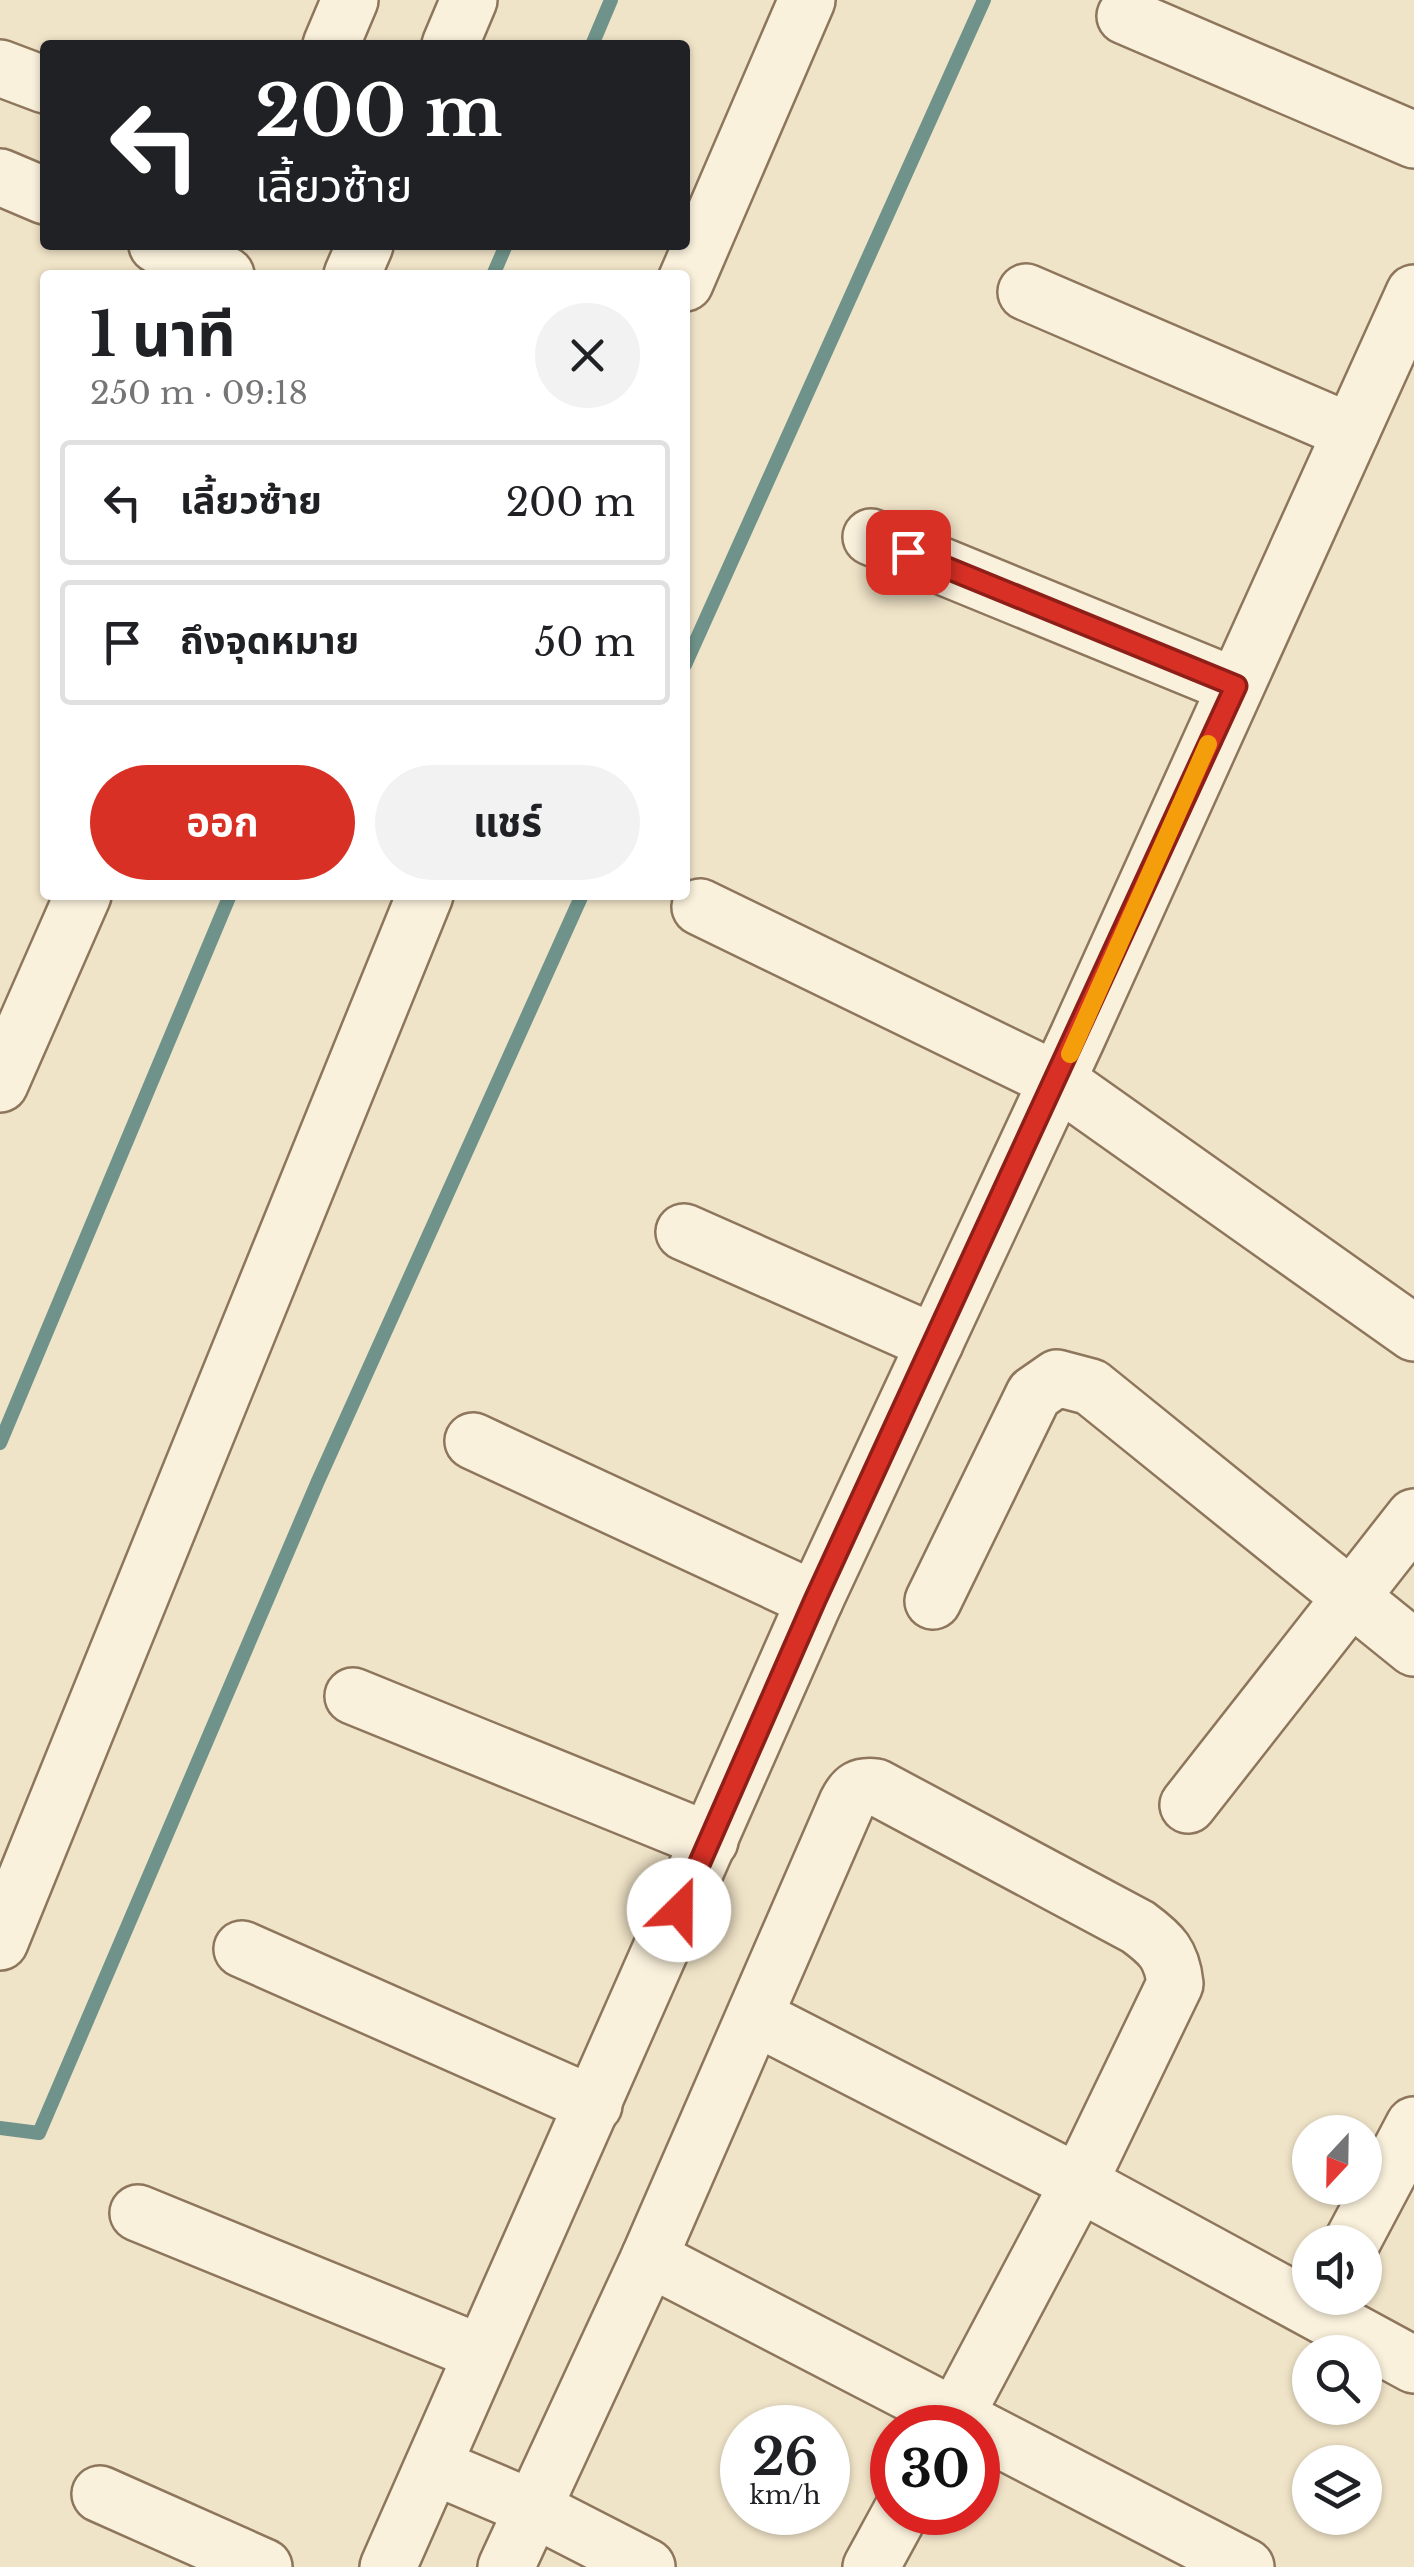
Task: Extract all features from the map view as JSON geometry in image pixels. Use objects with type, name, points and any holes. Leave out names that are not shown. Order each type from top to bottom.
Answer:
[{"type":"street","points":[[333,40],[350,0]]},
{"type":"street","points":[[452,40],[469,0]]},
{"type":"street","points":[[690,271],[807,0]]},
{"type":"street","points":[[1125,16],[1414,140]]},
{"type":"street","points":[[0,68],[40,83]]},
{"type":"street","points":[[0,177],[40,194]]},
{"type":"street","points":[[168,250],[214,270]]},
{"type":"street","points":[[1026,292],[1351,432]]},
{"type":"street","points":[[388,2567],[815,1600],[1058,1080],[1414,294]]},
{"type":"street","points":[[871,537],[1236,686]]},
{"type":"street","points":[[0,1084],[80,900]]},
{"type":"street","points":[[0,1942],[423,900]]},
{"type":"street","points":[[700,907],[1058,1080],[1414,1333]]},
{"type":"street","points":[[684,1232],[935,1343]]},
{"type":"street","points":[[933,1600],[1034,1394],[1057,1378],[1090,1387],[1414,1648]]},
{"type":"street","points":[[473,1441],[815,1600]]},
{"type":"street","points":[[1188,1805],[1414,1518]]},
{"type":"street","points":[[352,1696],[710,1841]]},
{"type":"street","points":[[506,2567],[649,2258],[854,1790],[876,1787],[1138,1927],[1164,1946],[1173,1962],[1175,1984],[1078,2183],[960,2405]]},
{"type":"street","points":[[242,1949],[594,2106]]},
{"type":"street","points":[[755,2017],[1292,2291]]},
{"type":"street","points":[[1361,2225],[1414,2125]]},
{"type":"street","points":[[138,2213],[482,2354]]},
{"type":"street","points":[[649,2258],[922,2405]]},
{"type":"street","points":[[1336,2315],[1414,2365]]},
{"type":"street","points":[[1000,2445],[1246,2567]]},
{"type":"street","points":[[434,2466],[532,2508],[648,2567]]},
{"type":"street","points":[[100,2494],[264,2567]]},
{"type":"street","points":[[871,2567],[889,2535]]},
{"type":"waterway","points":[[594,40],[611,0]]},
{"type":"waterway","points":[[690,654],[984,0]]},
{"type":"waterway","points":[[495,270],[504,250]]},
{"type":"waterway","points":[[0,1443],[228,900]]},
{"type":"waterway","points":[[0,2128],[39,2133],[318,1481],[580,900]]},
{"type":"slow traffic","points":[[1070,1054],[1208,744]]},
{"type":"route","points":[[679,1910],[815,1600],[1058,1080],[1236,686],[908,552]]}]
